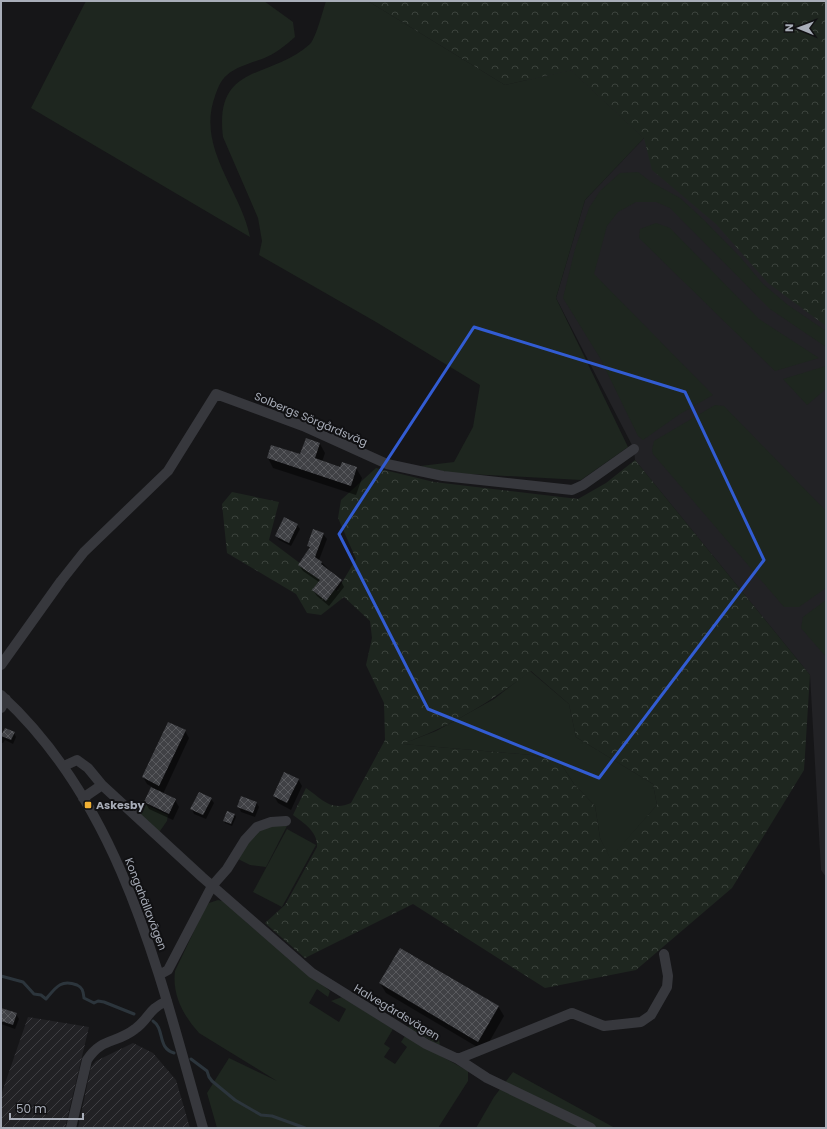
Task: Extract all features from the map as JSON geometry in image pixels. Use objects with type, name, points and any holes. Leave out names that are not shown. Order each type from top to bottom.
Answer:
[{"type":"street","name":"Solbergs Sörgårdsväg","points":[[1,665],[61,581],[84,552],[168,471],[216,394],[303,426],[387,464],[443,476],[572,490],[583,485],[634,449]]},
{"type":"street","name":"Kongahällavägen","points":[[3,701],[37,732],[64,766],[83,798],[128,885],[146,932],[203,1128]]},
{"type":"street","name":"Halvegårdsvägen","points":[[64,766],[77,760],[88,768],[102,785],[212,886],[312,973],[426,1044],[458,1060],[487,1078],[591,1128]]},
{"type":"street","points":[[83,798],[102,785]]},
{"type":"street","points":[[159,975],[168,970],[212,886],[227,869],[245,840],[257,827],[270,822],[286,821]]},
{"type":"street","points":[[458,1060],[572,1013],[604,1026],[641,1022],[650,1015],[668,987],[668,976],[664,954]]},
{"type":"street","points":[[71,1128],[87,1060],[93,1050],[103,1043],[122,1037],[136,1029],[153,1007],[167,1001]]},
{"type":"highlighted area","points":[[474,327],[685,392],[764,560],[599,778],[428,709],[339,534]]},
{"type":"shaded area","points":[[368,1],[826,1],[826,877],[821,870],[810,675],[635,460],[634,449],[556,298],[585,200],[644,138]]},
{"type":"shaded area","points":[[28,1017],[89,1027],[65,1128],[1,1128],[1,1095]]},
{"type":"shaded area","points":[[133,1043],[153,1053],[176,1080],[190,1128],[78,1128],[91,1067],[96,1061]]},
{"type":"green space","points":[[86,1],[264,1],[293,22],[295,37],[280,50],[262,59],[239,67],[225,77],[215,96],[211,115],[211,133],[215,151],[238,202],[250,237],[31,108]]},
{"type":"green space","points":[[326,1],[368,1],[505,85],[571,70],[644,138],[585,200],[556,298],[628,447],[581,480],[451,473],[420,466],[454,462],[473,427],[480,385],[376,322],[259,255],[262,241],[258,218],[223,137],[223,113],[227,96],[236,84],[248,76],[295,55],[310,44],[317,30]]},
{"type":"green space","points":[[368,1],[826,1],[826,326],[768,283],[716,224],[652,170],[644,138],[571,70],[505,85]]},
{"type":"green space","points":[[638,172],[651,182],[680,198],[741,258],[763,284],[788,305],[826,331],[826,347],[770,309],[670,208],[656,202],[636,202],[618,212],[607,226],[594,274],[713,395],[680,414],[643,440],[638,436],[600,358],[563,298],[575,249],[589,208],[600,191],[620,173]]},
{"type":"green space","points":[[656,223],[670,228],[759,319],[819,358],[775,371],[639,238],[640,229]]},
{"type":"green space","points":[[826,366],[826,389],[807,405],[783,379]]},
{"type":"green space","points":[[715,405],[724,406],[826,511],[826,588],[799,607],[784,607],[653,454],[652,450],[654,441]]},
{"type":"green space","points":[[635,460],[810,675],[804,770],[732,888],[636,970],[545,988],[413,904],[305,958],[265,923],[285,905],[317,847],[317,842],[310,828],[293,815],[306,788],[322,800],[332,805],[338,806],[351,803],[385,740],[384,703],[366,665],[372,638],[370,621],[344,597],[321,615],[307,613],[296,594],[227,553],[222,504],[232,492],[279,502],[269,540],[337,591],[356,559],[338,518],[341,500],[376,468],[434,482],[578,499],[606,483]],"holes":[[[531,671],[569,704],[576,737],[653,784],[657,805],[610,858],[600,838],[595,806],[574,784],[559,761],[531,755],[403,744],[455,721],[500,694]]]},
{"type":"green space","points":[[826,600],[826,657],[801,628],[803,617]]},
{"type":"green space","points":[[530,671],[569,704],[576,737],[653,784],[657,805],[610,859],[600,838],[595,806],[574,784],[559,761],[531,755],[402,744],[436,731],[494,699]]},
{"type":"green space","points":[[143,803],[168,815],[167,821],[160,831],[157,831],[136,813],[137,807]]},
{"type":"green space","points":[[271,825],[287,826],[266,867],[250,865],[238,859],[252,835]]},
{"type":"green space","points":[[287,829],[316,845],[282,907],[253,892]]},
{"type":"green space","points":[[218,900],[226,902],[246,922],[330,991],[328,997],[317,989],[309,1003],[339,1022],[346,1009],[331,1001],[342,997],[393,1029],[384,1044],[390,1048],[384,1057],[395,1064],[407,1047],[401,1042],[405,1036],[468,1071],[468,1081],[438,1128],[217,1128],[207,1093],[229,1058],[277,1081],[199,1033],[188,1019],[177,996],[175,988],[175,971],[205,908],[209,903]]},
{"type":"green space","points":[[410,1024],[439,1039],[440,1046],[408,1027]]},
{"type":"green space","points":[[513,1072],[615,1128],[476,1128],[494,1097]]},
{"type":"building","points":[[306,438],[320,443],[315,458],[340,467],[342,462],[357,467],[351,486],[267,458],[271,445],[300,454]]},
{"type":"building","points":[[284,517],[298,524],[289,543],[275,536]]},
{"type":"building","points":[[313,529],[324,533],[315,557],[322,562],[321,564],[342,580],[326,601],[312,590],[320,580],[298,565],[310,547],[307,546]]},
{"type":"building","points":[[168,722],[186,730],[159,786],[142,777]]},
{"type":"building","points":[[5,728],[15,732],[11,740],[1,736]]},
{"type":"building","points":[[284,772],[299,779],[287,803],[273,796]]},
{"type":"building","points":[[151,787],[176,799],[169,814],[144,802]]},
{"type":"building","points":[[199,792],[212,798],[203,815],[190,809]]},
{"type":"building","points":[[241,796],[257,802],[253,813],[237,807]]},
{"type":"building","points":[[227,811],[235,814],[231,824],[223,821]]},
{"type":"building","points":[[400,948],[499,1006],[478,1042],[379,983]]},
{"type":"building","points":[[1,1008],[17,1013],[13,1025],[1,1021]]},
{"type":"waterway","points":[[1,976],[23,982],[34,994],[41,995],[46,999],[59,985],[71,983],[80,987],[84,998],[94,1003],[98,1001],[104,1002],[134,1014]]},
{"type":"waterway","points":[[153,1021],[157,1024],[165,1047],[174,1053]]},
{"type":"waterway","points":[[191,1059],[207,1071],[212,1081],[235,1100],[261,1115],[272,1116],[305,1128]]},
{"type":"place","name":"Askesby","points":[[88,805]]}]
